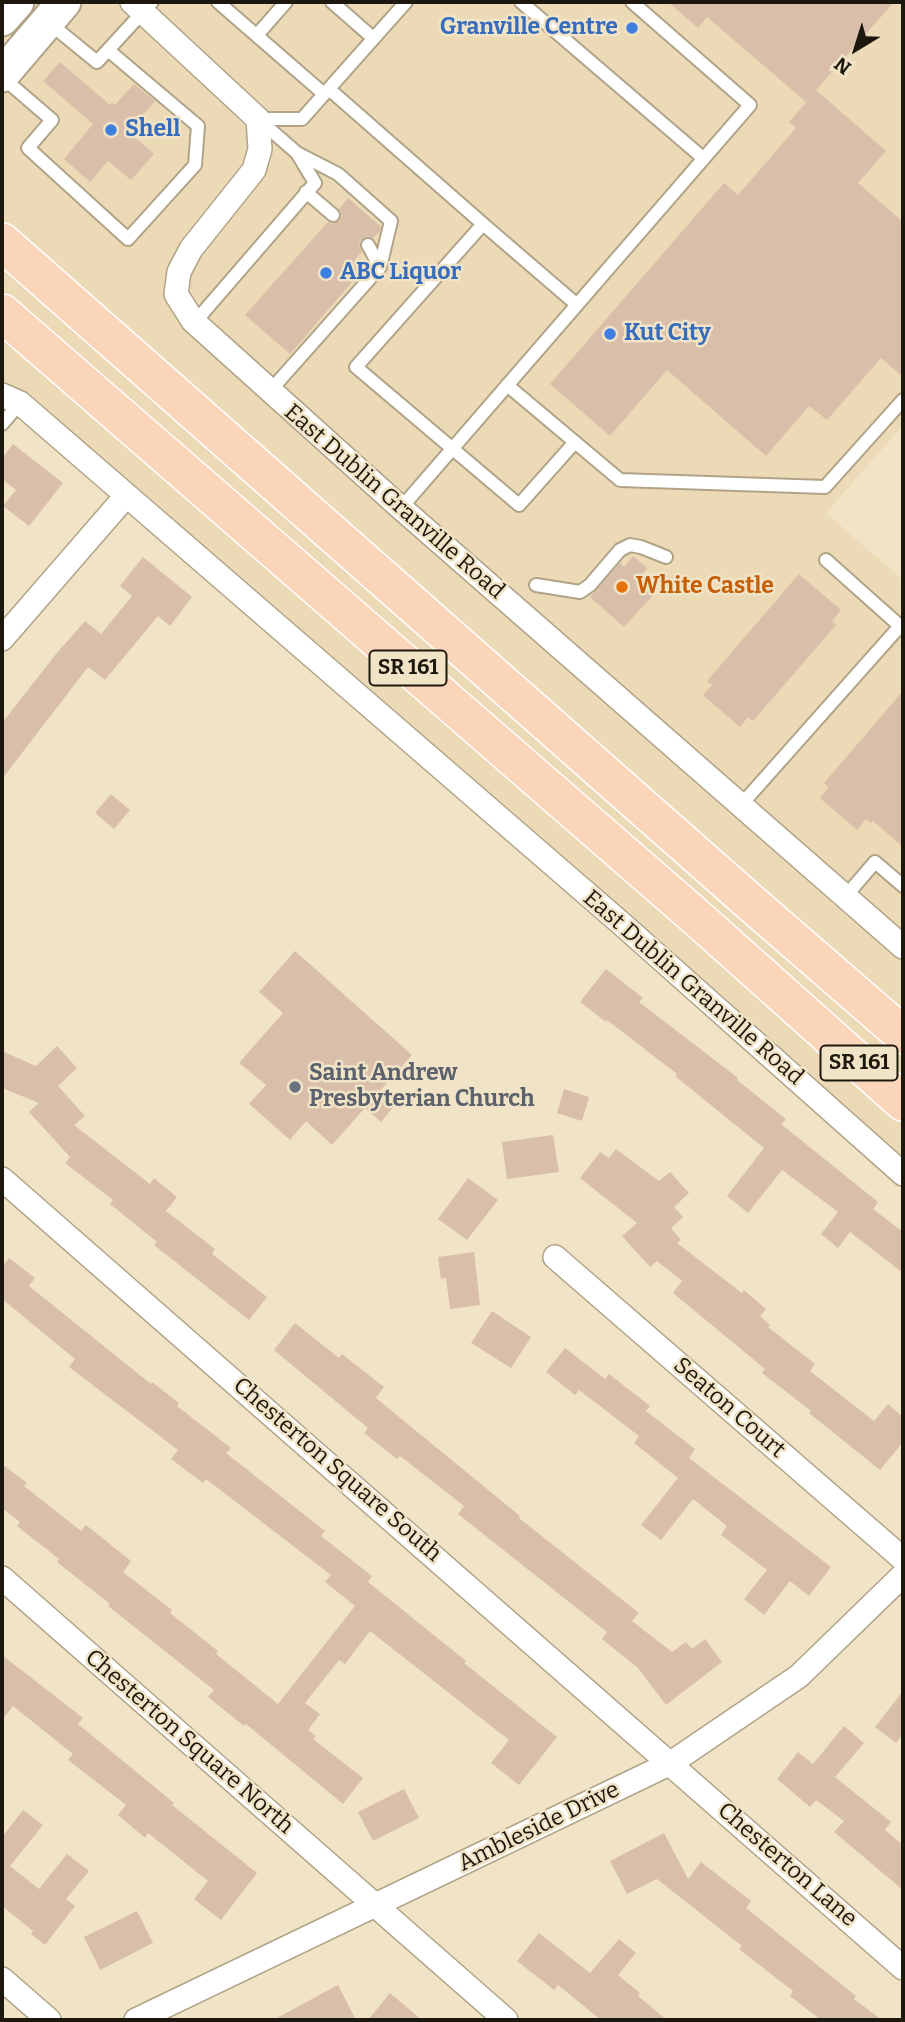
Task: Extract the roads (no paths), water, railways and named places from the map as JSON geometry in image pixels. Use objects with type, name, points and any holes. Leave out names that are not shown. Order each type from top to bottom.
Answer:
[{"type":"main road","points":[[2,19],[17,2]]},
{"type":"main road","points":[[2,76],[56,11]]},
{"type":"main road","name":"SR 161","points":[[2,242],[903,1035]]},
{"type":"main road","name":"SR 161","points":[[2,313],[696,917],[903,1102]]},
{"type":"street","points":[[142,5],[258,118]]},
{"type":"street","name":"East Dublin Granville Road","points":[[258,118],[260,149],[254,170],[191,249],[179,272],[176,294],[195,322],[401,508],[903,947]]},
{"type":"street","name":"East Dublin Granville Road","points":[[11,399],[623,925],[903,1174]]},
{"type":"street","points":[[2,639],[126,496]]},
{"type":"street","name":"Chesterton Square South","points":[[2,1180],[671,1763]]},
{"type":"street","name":"Seaton Court","points":[[555,1258],[903,1559]]},
{"type":"street","name":"Ambleside Drive","points":[[136,2020],[671,1763],[799,1676],[903,1575]]},
{"type":"street","name":"Chesterton Square North","points":[[2,1578],[506,2020]]},
{"type":"street","name":"Chesterton Lane","points":[[671,1763],[903,1968]]},
{"type":"street","points":[[2,1979],[49,2020]]},
{"type":"lane","points":[[218,2],[576,304]]},
{"type":"lane","points":[[257,36],[286,2]]},
{"type":"lane","points":[[332,2],[373,38]]},
{"type":"lane","points":[[258,118],[302,119],[406,2]]},
{"type":"lane","points":[[522,2],[703,158]]},
{"type":"lane","points":[[401,508],[750,105],[632,2]]},
{"type":"lane","points":[[56,11],[97,62],[142,5]]},
{"type":"lane","points":[[2,76],[52,120],[27,148],[128,239],[195,165],[198,126],[108,50]]},
{"type":"lane","points":[[258,118],[297,153],[338,174],[391,221],[380,267],[270,391]]},
{"type":"lane","points":[[195,322],[314,183],[297,153]]},
{"type":"lane","points":[[306,192],[333,215]]},
{"type":"lane","points":[[483,224],[356,367],[519,505],[575,442]]},
{"type":"lane","points":[[368,245],[380,267]]},
{"type":"lane","points":[[508,385],[620,480],[825,487],[903,400]]},
{"type":"lane","points":[[2,424],[11,399]]},
{"type":"lane","points":[[536,585],[580,592],[590,585],[621,550],[630,545],[666,557]]},
{"type":"lane","points":[[741,804],[902,628],[826,560]]},
{"type":"lane","points":[[845,897],[875,862],[903,886]]},
{"type":"place","name":"Granville Centre","points":[[632,28]]},
{"type":"place","name":"Shell","points":[[111,130]]},
{"type":"place","name":"ABC Liquor","points":[[326,273]]},
{"type":"place","name":"Kut City","points":[[610,334]]},
{"type":"place","name":"White Castle","points":[[622,587]]},
{"type":"place","name":"Saint Andrew Presbyterian Church","points":[[295,1087]]}]
